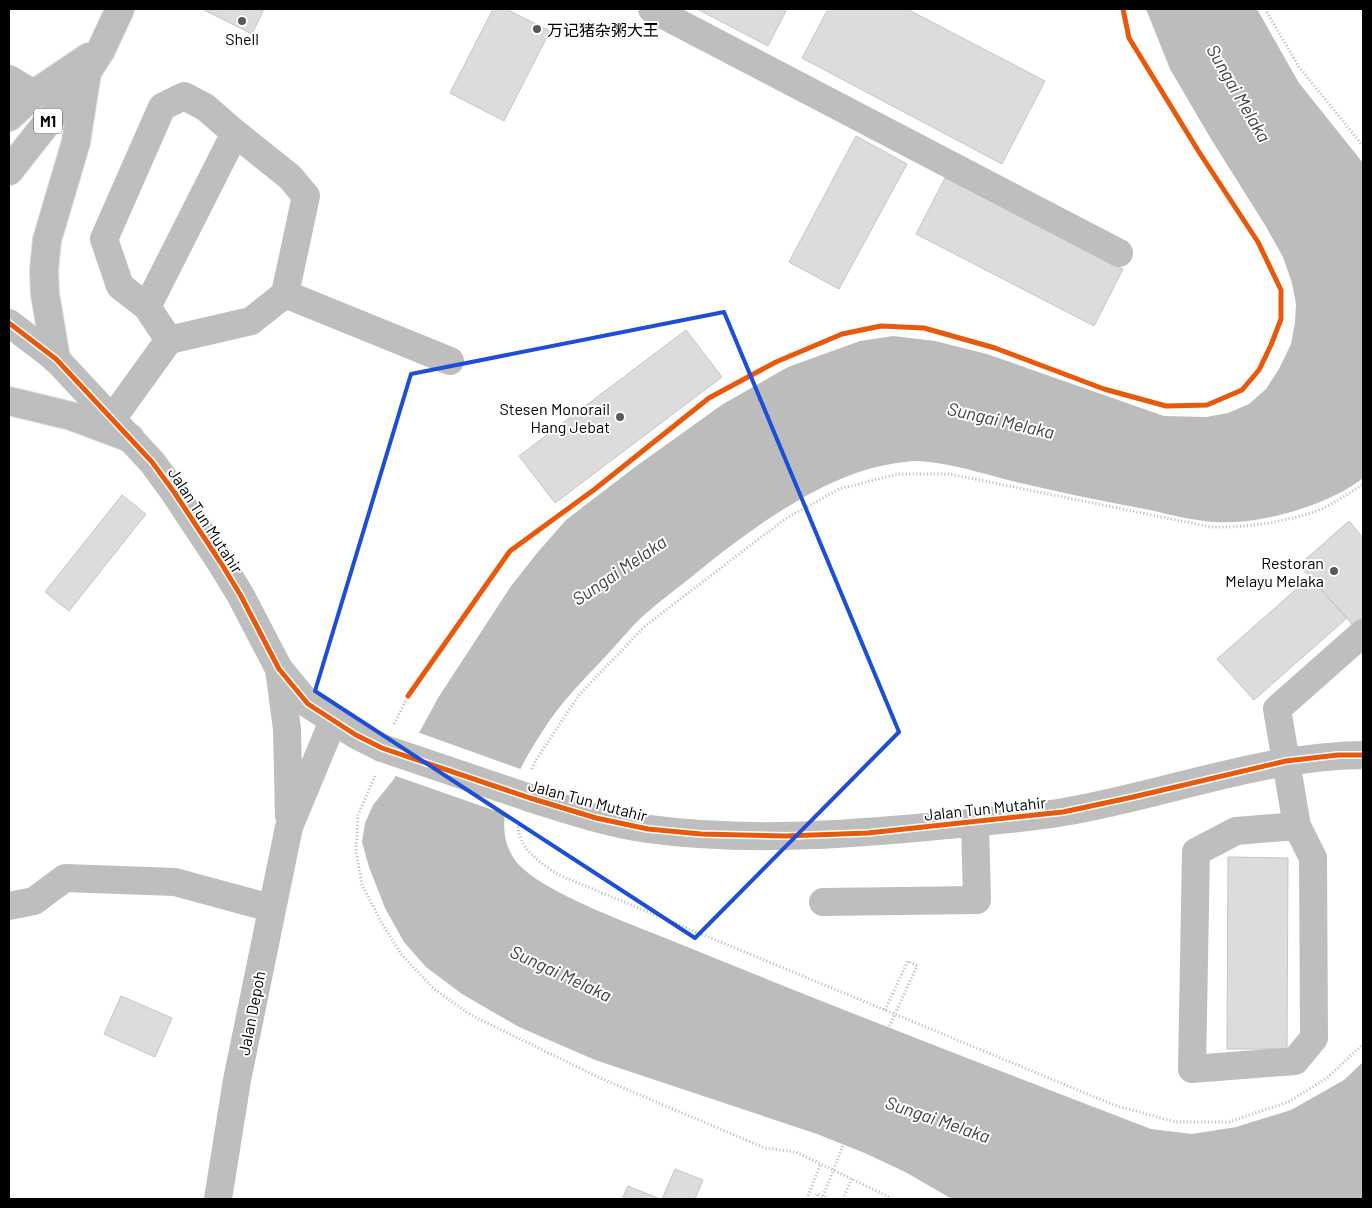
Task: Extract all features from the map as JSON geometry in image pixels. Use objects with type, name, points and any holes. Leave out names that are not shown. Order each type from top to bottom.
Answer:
[{"type":"main road","name":"M1","points":[[9,171],[94,61],[120,9]]},
{"type":"main road","points":[[9,118],[34,94],[94,61]]},
{"type":"main road","points":[[56,359],[45,294],[44,270],[47,240],[76,142],[94,61]]},
{"type":"main road","points":[[9,401],[121,428]]},
{"type":"street","points":[[652,9],[1119,253]]},
{"type":"street","points":[[9,79],[34,94]]},
{"type":"street","points":[[121,428],[169,340],[251,321],[285,294],[306,196],[290,177],[235,134],[205,107],[184,96],[162,107],[104,239],[120,286],[147,307],[169,340]]},
{"type":"street","points":[[147,307],[235,134]]},
{"type":"street","points":[[285,294],[450,361]]},
{"type":"street","name":"Jalan Tun Mutahir","points":[[9,323],[56,359],[152,462],[221,563],[241,596],[279,669],[308,704],[333,721],[382,748],[530,798],[596,818],[648,829],[701,834],[786,836],[868,832],[1063,812],[1286,761],[1338,755],[1363,755]]},
{"type":"street","points":[[1297,826],[1236,831],[1196,852],[1192,1069],[1295,1061],[1314,1038],[1313,858],[1297,826],[1277,709],[1363,633]]},
{"type":"street","name":"Jalan Depoh","points":[[279,669],[286,729],[289,827]]},
{"type":"street","name":"Jalan Depoh","points":[[218,1199],[238,1080],[289,827],[333,721]]},
{"type":"street","points":[[822,902],[977,900],[975,822]]},
{"type":"street","points":[[9,906],[34,901],[66,878],[175,882],[272,908]]},
{"type":"path","points":[[408,696],[510,551],[580,500],[709,398],[776,362],[842,334],[880,326],[924,328],[995,348],[1104,389],[1166,406],[1207,404],[1242,390],[1259,370],[1271,345],[1280,319],[1281,290],[1258,242],[1199,152],[1129,38],[1123,9]]},
{"type":"path","points":[[1265,9],[1298,67],[1363,146]]},
{"type":"path","points":[[536,760],[579,695],[645,626],[785,519],[839,489],[898,474],[950,474],[1211,527],[1235,528],[1308,514],[1332,503],[1363,484]]},
{"type":"path","points":[[580,500],[588,511],[613,491],[624,506]]},
{"type":"path","points":[[375,775],[358,815],[356,852],[362,885],[401,954],[434,988],[471,1015],[600,1078],[765,1148],[796,1152],[892,1199]]},
{"type":"path","points":[[518,830],[530,854],[559,875],[1114,1106],[1175,1122],[1229,1122],[1288,1102],[1327,1078],[1363,1044]]},
{"type":"path","points":[[823,1198],[894,1014],[917,966],[908,961],[885,1010]]},
{"type":"path","points":[[806,1199],[820,1165]]},
{"type":"path","points":[[843,1199],[852,1178]]},
{"type":"path","points":[[815,1199],[817,1194],[828,1199]]},
{"type":"highlighted area","points":[[724,312],[899,732],[695,938],[315,691],[411,374]]},
{"type":"water","name":"Sungai Melaka","points":[[1146,9],[1257,9],[1299,83],[1363,163],[1363,478],[1329,498],[1287,513],[1265,518],[1223,522],[1204,521],[1058,492],[929,462],[914,461],[891,464],[863,471],[836,481],[781,511],[730,546],[638,621],[574,690],[544,729],[526,758],[510,792],[504,827],[507,844],[515,860],[527,872],[545,884],[591,908],[856,1015],[1151,1129],[1192,1134],[1236,1127],[1291,1110],[1344,1080],[1363,1062],[1363,1199],[952,1199],[907,1173],[867,1154],[817,1134],[595,1060],[519,1027],[462,994],[426,967],[404,942],[385,908],[369,867],[362,842],[365,823],[373,805],[394,779],[438,698],[511,586],[566,520],[635,467],[723,404],[788,367],[860,341],[893,336],[935,341],[987,354],[1164,416],[1206,417],[1228,413],[1249,404],[1266,389],[1279,369],[1291,344],[1296,304],[1292,283],[1283,257],[1265,225],[1170,69]]},
{"type":"pier","points":[[417,732],[523,770],[511,796],[507,815],[393,775]]},
{"type":"building","name":"Shell","points":[[202,9],[264,9],[252,34]]},
{"type":"building","points":[[493,9],[506,9],[550,31],[504,121],[450,93]]},
{"type":"building","points":[[697,9],[787,9],[768,46]]},
{"type":"building","points":[[828,9],[907,9],[1045,81],[1002,164],[802,58]]},
{"type":"building","points":[[856,136],[907,164],[839,289],[789,262]]},
{"type":"building","points":[[945,178],[1123,269],[1094,326],[916,234]]},
{"type":"building","name":"Stesen Monorail Hang Jebat","points":[[686,330],[722,377],[555,503],[519,456]]},
{"type":"building","points":[[122,495],[146,514],[69,611],[45,592]]},
{"type":"building","name":"Restoran Melayu Melaka","points":[[1349,521],[1363,538],[1363,627],[1358,631],[1299,565]]},
{"type":"building","points":[[1310,577],[1347,618],[1254,700],[1217,659]]},
{"type":"building","points":[[1228,857],[1288,858],[1287,1049],[1227,1049]]},
{"type":"building","points":[[121,996],[172,1018],[155,1057],[104,1034]]},
{"type":"building","points":[[675,1169],[703,1180],[695,1199],[662,1199]]},
{"type":"building","points":[[628,1186],[660,1199],[622,1199]]},
{"type":"cycle path","points":[[408,696],[510,551],[595,489],[709,398],[776,362],[842,334],[881,326],[924,328],[995,348],[1104,389],[1166,406],[1207,405],[1242,390],[1259,370],[1271,345],[1281,319],[1281,290],[1258,242],[1199,152],[1129,38],[1123,9]]},
{"type":"cycle path","points":[[9,323],[56,359],[152,462],[221,563],[241,596],[279,669],[308,704],[356,735],[382,748],[530,798],[596,818],[648,829],[701,834],[786,836],[868,833],[1063,812],[1286,761],[1338,755],[1363,755]]},
{"type":"place","name":"Shell","points":[[242,21]]},
{"type":"place","name":"万记猪杂粥大王","points":[[537,29]]},
{"type":"place","name":"Stesen Monorail Hang Jebat","points":[[620,417]]},
{"type":"place","name":"Restoran Melayu Melaka","points":[[1334,571]]}]
